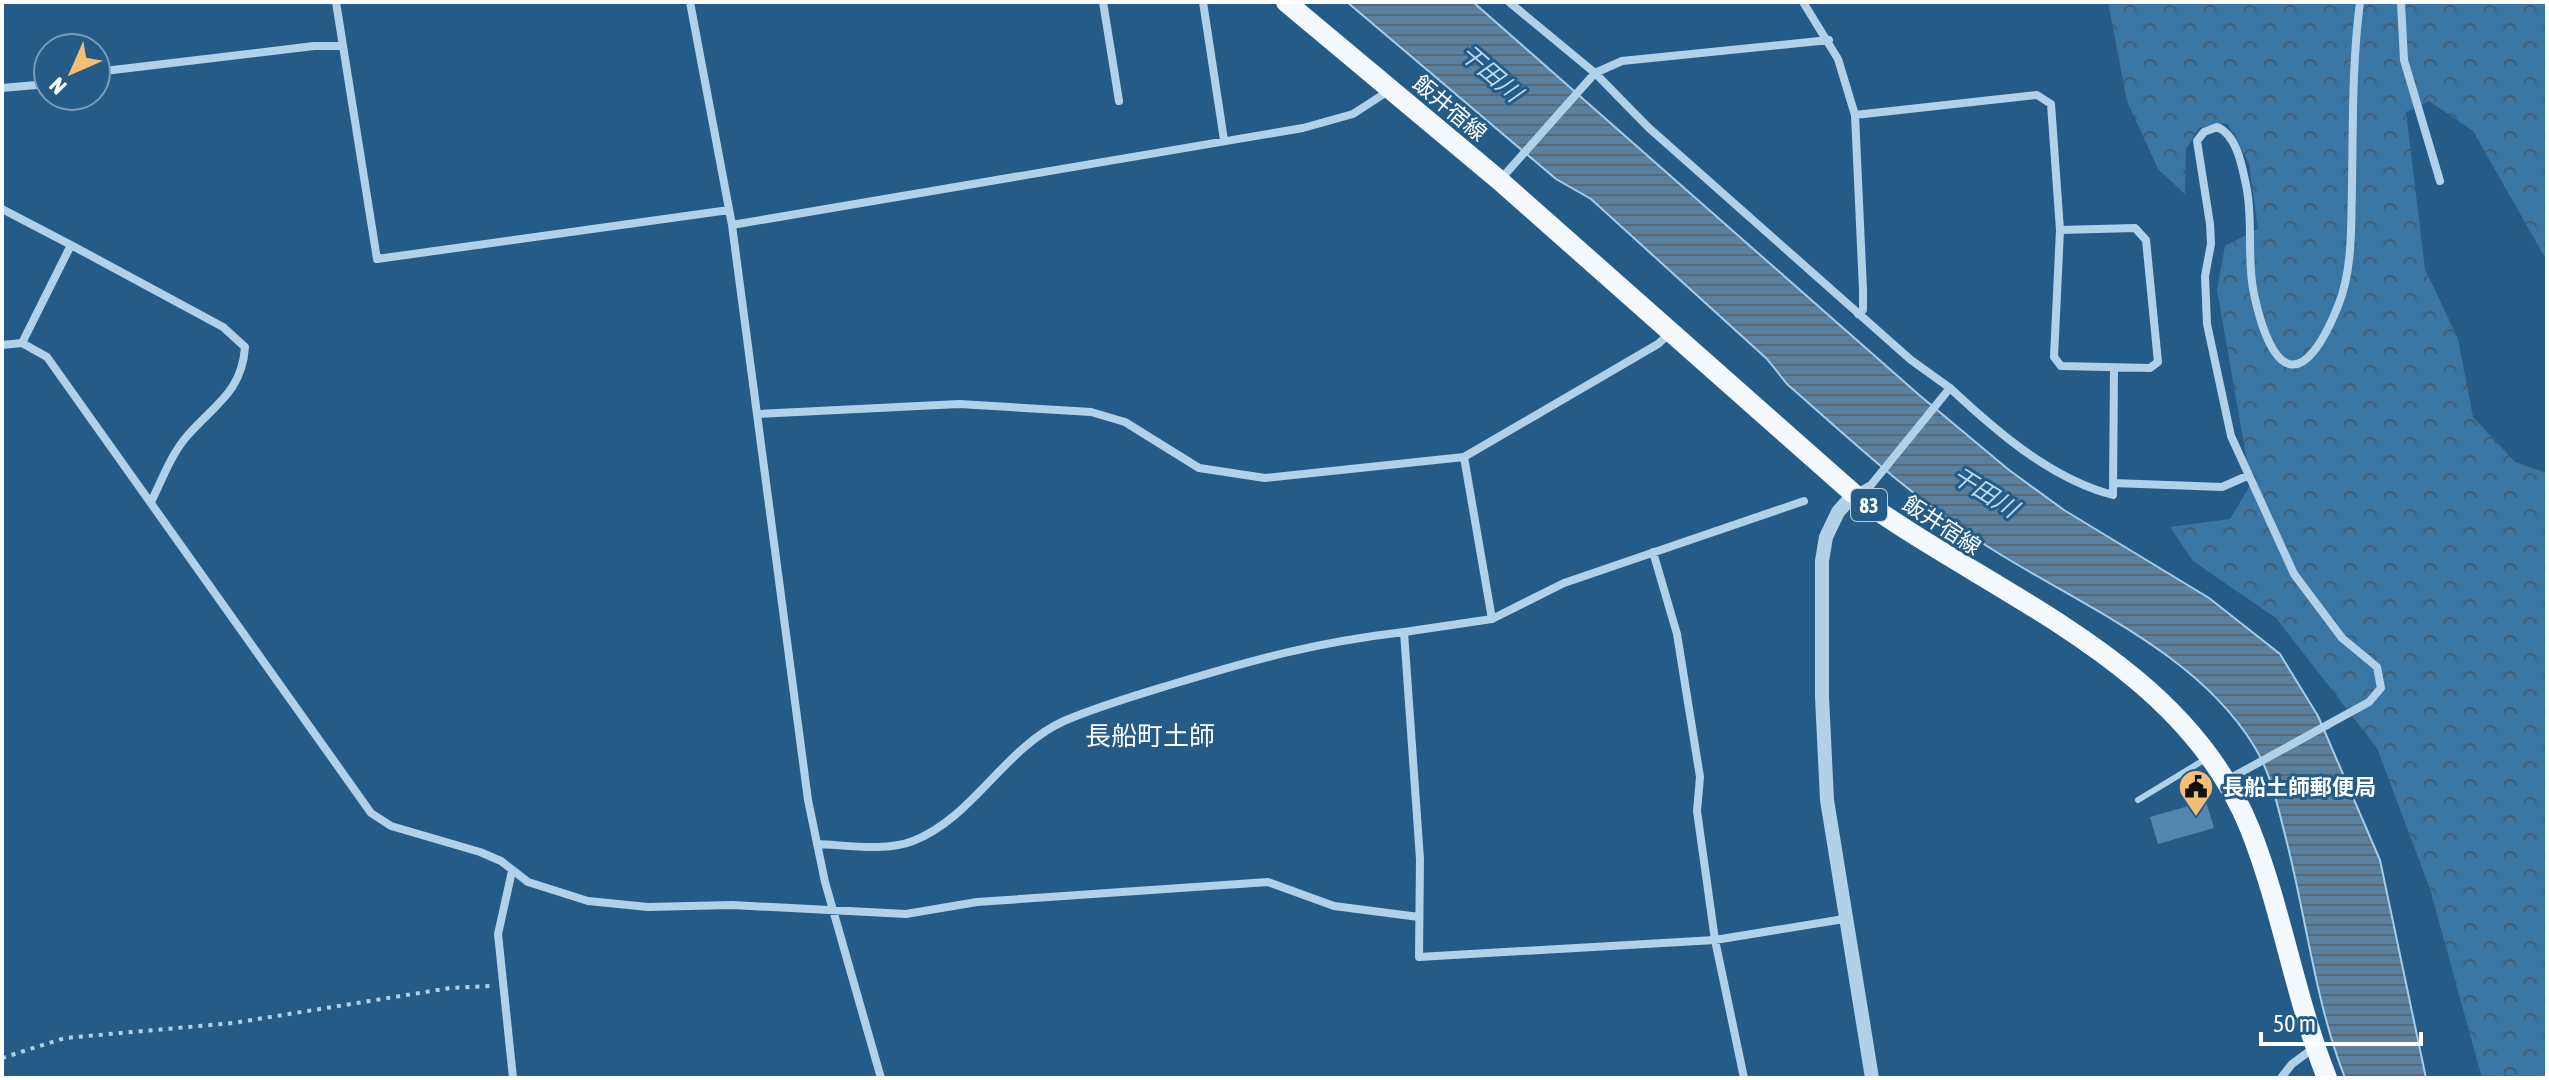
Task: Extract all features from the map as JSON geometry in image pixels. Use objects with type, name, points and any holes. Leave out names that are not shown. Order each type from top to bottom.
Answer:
[{"type":"main road","name":"飯井宿線","points":[[1286,2],[1391,90],[1506,172],[1670,333],[1863,490],[1905,532],[2095,648],[2166,706],[2210,756],[2226,781],[2255,844],[2327,1078]]},
{"type":"street","points":[[336,2],[377,259],[729,210]]},
{"type":"street","points":[[690,2],[732,225],[817,844],[881,1078]]},
{"type":"street","points":[[1103,2],[1119,101]]},
{"type":"street","points":[[1203,2],[1224,140]]},
{"type":"street","points":[[1803,2],[1829,40],[1855,115],[1863,290],[1863,310],[1858,314]]},
{"type":"street","points":[[2226,781],[2369,702],[2381,688],[2377,667],[2342,638],[2294,574],[2247,476],[2223,410],[2207,324],[2205,276],[2210,234],[2197,141],[2204,132],[2217,127],[2225,131],[2239,156],[2251,226],[2253,294],[2275,352],[2288,365],[2297,366],[2312,358],[2328,331],[2344,290],[2351,218],[2354,45],[2360,2]]},
{"type":"street","points":[[2401,2],[2404,60],[2440,181]]},
{"type":"street","points":[[1510,3],[1595,73],[1649,128],[1858,314],[1911,360],[1950,388],[1985,421],[2066,477],[2113,495],[2114,368]]},
{"type":"street","points":[[1506,172],[1595,73],[1622,61],[1829,40]]},
{"type":"street","points":[[112,70],[298,47],[342,46]]},
{"type":"street","points":[[2,88],[32,85]]},
{"type":"street","points":[[732,225],[1303,128],[1353,114],[1391,90]]},
{"type":"street","points":[[1855,115],[2037,95],[2051,104],[2060,230],[2054,357],[2061,366],[2150,368],[2158,362],[2146,240],[2135,228],[2060,230]]},
{"type":"street","points":[[2,209],[223,327],[245,347],[244,361],[223,404],[177,449],[151,502]]},
{"type":"street","points":[[22,343],[71,245]]},
{"type":"street","points":[[757,414],[959,404],[1091,412],[1125,422],[1199,468],[1265,478],[1464,457],[1658,344],[1670,333]]},
{"type":"street","points":[[2,345],[22,343],[47,357],[371,813],[391,826],[480,852],[528,882],[588,901],[648,907],[732,905],[906,914],[977,902],[1268,882],[1334,906],[1419,917]]},
{"type":"street","points":[[1872,1078],[1827,800],[1822,697],[1822,561],[1826,537],[1838,512],[1863,490],[1950,388]]},
{"type":"street","points":[[1464,457],[1492,619]]},
{"type":"street","points":[[2113,483],[2222,487],[2247,476]]},
{"type":"street","points":[[817,844],[879,846],[912,841],[944,823],[1031,740],[1098,708],[1278,652],[1328,641],[1492,619],[1564,583],[1804,501]]},
{"type":"street","points":[[1653,552],[1677,634],[1693,726],[1700,777],[1697,811],[1715,940],[1744,1078]]},
{"type":"street","points":[[1404,632],[1417,800],[1419,957],[1715,940],[1844,919]]},
{"type":"street","points":[[512,871],[498,934],[513,1078]]},
{"type":"street","points":[[2281,1078],[2292,1064],[2315,1047]]},
{"type":"lane","points":[[2138,800],[2210,756]]},
{"type":"path","points":[[2,1058],[65,1038],[177,1030],[450,988],[502,986]]},
{"type":"green space","points":[[2108,2],[2547,2],[2547,261],[2473,131],[2429,101],[2406,112],[2425,269],[2458,339],[2473,417],[2515,462],[2547,473],[2547,1078],[2482,1078],[2430,889],[2377,748],[2276,618],[2193,561],[2170,527],[2230,519],[2251,484],[2217,290],[2225,246],[2258,229],[2249,163],[2227,123],[2199,128],[2186,149],[2185,194],[2158,169],[2127,101]]},
{"type":"water","name":"干田川","points":[[1347,2],[1473,2],[1918,394],[2009,470],[2064,510],[2209,598],[2280,654],[2318,716],[2380,860],[2426,1078],[2345,1078],[2325,1018],[2292,862],[2269,776],[2254,746],[2230,713],[2201,683],[2134,633],[1990,548],[1910,490],[1787,384],[1767,359],[1591,199],[1556,179]]},
{"type":"building","points":[[2206,801],[2214,828],[2158,844],[2150,817]]},
{"type":"place","name":"長船土師郵便局","points":[[2196,818]]},
{"type":"district","name":"長船町土師","points":[[1150,736]]}]
